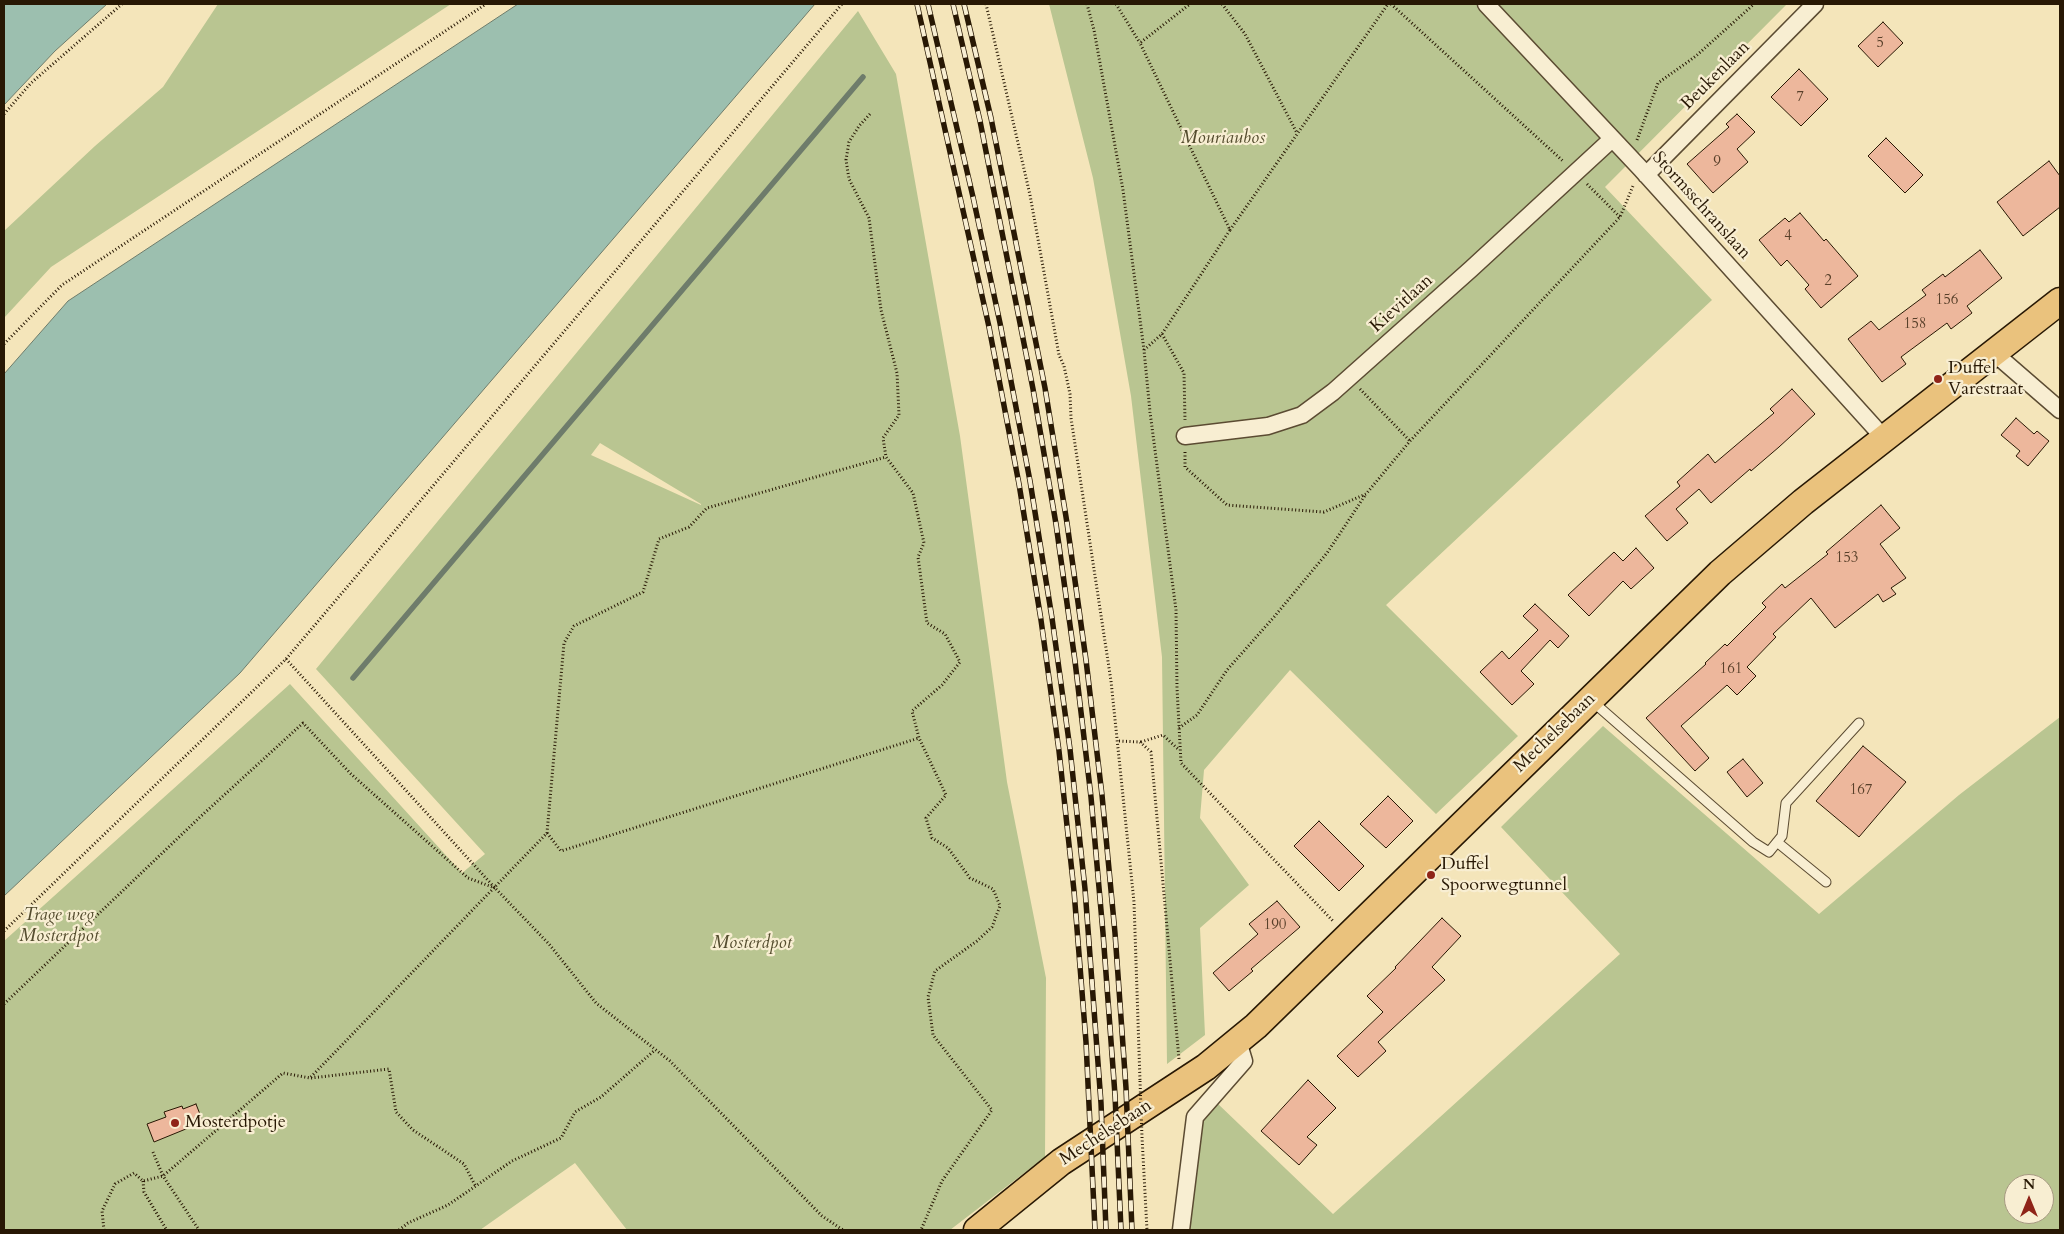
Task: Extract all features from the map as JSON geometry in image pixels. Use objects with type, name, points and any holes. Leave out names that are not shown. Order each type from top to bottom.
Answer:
[{"type":"main road","points":[[1993,352],[2060,301]]},
{"type":"main road","name":"Mechelsebaan","points":[[976,1230],[1061,1162],[1206,1067],[1269,1015],[1720,573],[1803,502],[1993,352]]},
{"type":"street","name":"Stormsschranslaan","points":[[1486,4],[1639,168],[1884,438]]},
{"type":"street","name":"Beukenlaan","points":[[1639,168],[1815,4]]},
{"type":"street","name":"Kievitlaan","points":[[1185,436],[1268,426],[1294,418],[1310,409],[1349,377],[1612,139]]},
{"type":"street","points":[[1993,352],[2060,410]]},
{"type":"street","points":[[1181,1230],[1195,1117],[1244,1061],[1238,1041]]},
{"type":"lane","points":[[1590,699],[1753,842],[1769,852],[1782,836],[1786,803],[1859,723]]},
{"type":"lane","points":[[1777,842],[1826,882]]},
{"type":"path","points":[[4,114],[31,84],[122,4]]},
{"type":"path","points":[[4,344],[62,285],[486,4]]},
{"type":"path","points":[[4,931],[286,659],[842,4]]},
{"type":"path","points":[[986,4],[1030,195],[1059,355],[1064,366],[1070,394],[1072,428],[1119,741],[1134,902],[1147,1230]]},
{"type":"path","points":[[1087,4],[1094,30],[1123,190],[1144,350],[1176,610],[1178,728],[1181,763],[1348,936]]},
{"type":"path","points":[[1116,4],[1140,43],[1230,230]]},
{"type":"path","points":[[1140,43],[1190,4]]},
{"type":"path","points":[[1222,4],[1245,34],[1297,133]]},
{"type":"path","points":[[1144,350],[1162,334],[1230,230],[1297,133],[1390,4],[1576,173],[1620,217]]},
{"type":"path","points":[[1178,728],[1197,715],[1227,670],[1274,617],[1327,552],[1366,494],[1410,441],[1620,217],[1639,168],[1643,120],[1658,83],[1696,56],[1754,4]]},
{"type":"path","points":[[870,114],[859,126],[849,142],[846,160],[849,179],[869,218],[882,310],[897,373],[900,415],[883,438],[886,457],[912,493],[924,543],[918,556],[927,623],[945,634],[960,662],[942,685],[912,711],[919,738],[946,795],[926,818],[932,838],[948,848],[970,878],[993,889],[1000,906],[992,927],[977,941],[935,971],[928,997],[933,1035],[992,1110],[942,1182],[921,1230]]},
{"type":"path","points":[[1162,334],[1184,373],[1185,466],[1227,505],[1324,512],[1366,494]]},
{"type":"path","points":[[1349,377],[1410,441]]},
{"type":"path","points":[[310,1078],[548,833],[564,643],[574,626],[643,592],[659,539],[689,527],[707,508],[886,457]]},
{"type":"path","points":[[286,659],[495,888],[550,944],[596,1003],[670,1061],[822,1216],[843,1230]]},
{"type":"path","points":[[4,1004],[199,818],[303,723],[351,774],[468,878],[495,888]]},
{"type":"path","points":[[1119,741],[1140,742],[1163,735],[1179,750]]},
{"type":"path","points":[[548,833],[561,851],[919,738]]},
{"type":"path","points":[[1140,742],[1151,752],[1180,1066]]},
{"type":"path","points":[[399,1230],[408,1223],[448,1205],[512,1161],[561,1138],[575,1112],[601,1097],[655,1050]]},
{"type":"path","points":[[143,1180],[163,1176],[283,1072],[310,1078],[389,1069],[396,1112],[413,1130],[464,1164],[476,1187]]},
{"type":"path","points":[[152,1152],[163,1176],[199,1230]]},
{"type":"path","points":[[104,1230],[102,1211],[115,1184],[134,1173],[143,1180],[144,1192],[166,1229]]},
{"type":"green space","points":[[218,4],[451,4],[51,267],[4,318],[4,231],[95,146],[163,87]]},
{"type":"green space","name":"Mouriaubos","points":[[1049,4],[1787,4],[1605,187],[1712,300],[1386,605],[1518,736],[1436,814],[1290,670],[1204,770],[1200,818],[1249,885],[1200,928],[1205,1035],[1167,1064],[1162,657],[1131,396],[1093,178]]},
{"type":"green space","name":"Mosterdpot","points":[[858,11],[896,74],[960,436],[1007,782],[1046,978],[1045,1157],[950,1230],[627,1230],[575,1163],[480,1230],[4,1230],[4,941],[290,684],[462,873],[485,854],[316,669]],"holes":[[[600,443],[701,505],[591,455]]]},
{"type":"green space","points":[[2060,717],[2060,1230],[1190,1230],[1199,1128],[1216,1102],[1333,1214],[1620,954],[1501,827],[1603,726],[1819,914],[1959,795]]},
{"type":"shaded area","points":[[4,4],[107,4],[55,51],[4,105]]},
{"type":"shaded area","points":[[518,4],[815,4],[240,673],[4,896],[4,374],[68,301]]},
{"type":"building","points":[[1883,22],[1903,43],[1878,67],[1858,46]]},
{"type":"building","points":[[1799,69],[1828,99],[1801,126],[1771,97]]},
{"type":"building","points":[[1737,114],[1755,132],[1737,149],[1748,162],[1713,193],[1687,164],[1729,127],[1726,124]]},
{"type":"building","points":[[1886,138],[1923,175],[1905,193],[1868,156]]},
{"type":"building","points":[[2049,161],[2060,176],[2060,207],[2023,236],[1997,202]]},
{"type":"building","points":[[1800,213],[1824,241],[1826,239],[1858,276],[1821,308],[1805,289],[1809,285],[1787,260],[1781,266],[1759,240],[1785,218],[1789,222]]},
{"type":"building","points":[[1980,250],[2002,278],[1967,306],[1972,313],[1951,329],[1947,323],[1901,357],[1906,364],[1882,382],[1848,339],[1871,321],[1879,330],[1926,295],[1922,290],[1943,274],[1945,277]]},
{"type":"building","points":[[1792,389],[1815,414],[1751,471],[1750,469],[1711,503],[1699,489],[1676,509],[1688,523],[1667,541],[1645,516],[1680,486],[1677,482],[1708,454],[1715,463],[1774,413],[1770,409]]},
{"type":"building","points":[[2016,418],[2034,434],[2037,431],[2049,441],[2028,466],[2016,456],[2020,451],[2001,435]]},
{"type":"building","points":[[1881,505],[1900,528],[1880,544],[1906,578],[1891,588],[1896,594],[1883,602],[1878,594],[1835,628],[1811,598],[1773,634],[1776,637],[1747,667],[1756,676],[1737,695],[1727,685],[1681,726],[1709,758],[1695,771],[1646,718],[1706,664],[1725,644],[1727,646],[1766,607],[1762,603],[1782,584],[1785,588],[1828,554],[1826,552]]},
{"type":"building","points":[[1636,548],[1654,568],[1631,589],[1623,581],[1589,616],[1568,595],[1614,552],[1623,561]]},
{"type":"building","points":[[1535,604],[1569,636],[1558,648],[1550,640],[1521,671],[1534,684],[1512,705],[1480,672],[1502,651],[1509,659],[1538,630],[1523,616]]},
{"type":"building","points":[[1863,746],[1906,782],[1859,837],[1816,801]]},
{"type":"building","points":[[1743,759],[1763,783],[1747,797],[1727,772]]},
{"type":"building","points":[[1388,796],[1413,821],[1386,848],[1360,824]]},
{"type":"building","points":[[1319,821],[1364,866],[1339,891],[1294,846]]},
{"type":"building","points":[[1277,901],[1300,927],[1251,969],[1253,971],[1229,991],[1213,973],[1258,934],[1249,924]]},
{"type":"building","points":[[1442,918],[1461,936],[1432,967],[1445,980],[1378,1042],[1386,1051],[1358,1077],[1337,1056],[1383,1012],[1367,996]]},
{"type":"building","points":[[1308,1080],[1336,1108],[1307,1137],[1317,1145],[1299,1165],[1261,1131]]},
{"type":"building","name":"Mosterdpotje","points":[[196,1104],[203,1122],[154,1142],[147,1124],[166,1117],[164,1112],[182,1106],[183,1109]]},
{"type":"waterway","points":[[353,678],[863,77]]},
{"type":"railway","points":[[917,4],[989,327],[1019,484],[1041,620],[1059,751],[1074,891],[1086,1042],[1095,1230]]},
{"type":"railway","points":[[928,4],[1000,323],[1030,481],[1052,618],[1070,749],[1085,889],[1101,1103],[1106,1230]]},
{"type":"railway","points":[[953,4],[980,121],[1033,389],[1056,524],[1075,661],[1091,797],[1103,933],[1115,1095],[1121,1230]]},
{"type":"railway","points":[[964,4],[991,118],[1045,388],[1067,523],[1086,660],[1102,795],[1115,933],[1126,1088],[1132,1230]]},
{"type":"place","name":"Duffel Varestraat","points":[[1938,379]]},
{"type":"place","name":"Duffel Spoorwegtunnel","points":[[1431,875]]},
{"type":"place","name":"Mosterdpotje","points":[[175,1123]]},
{"type":"park label","name":"Trage weg Mosterdpot","points":[[59,926]]}]
